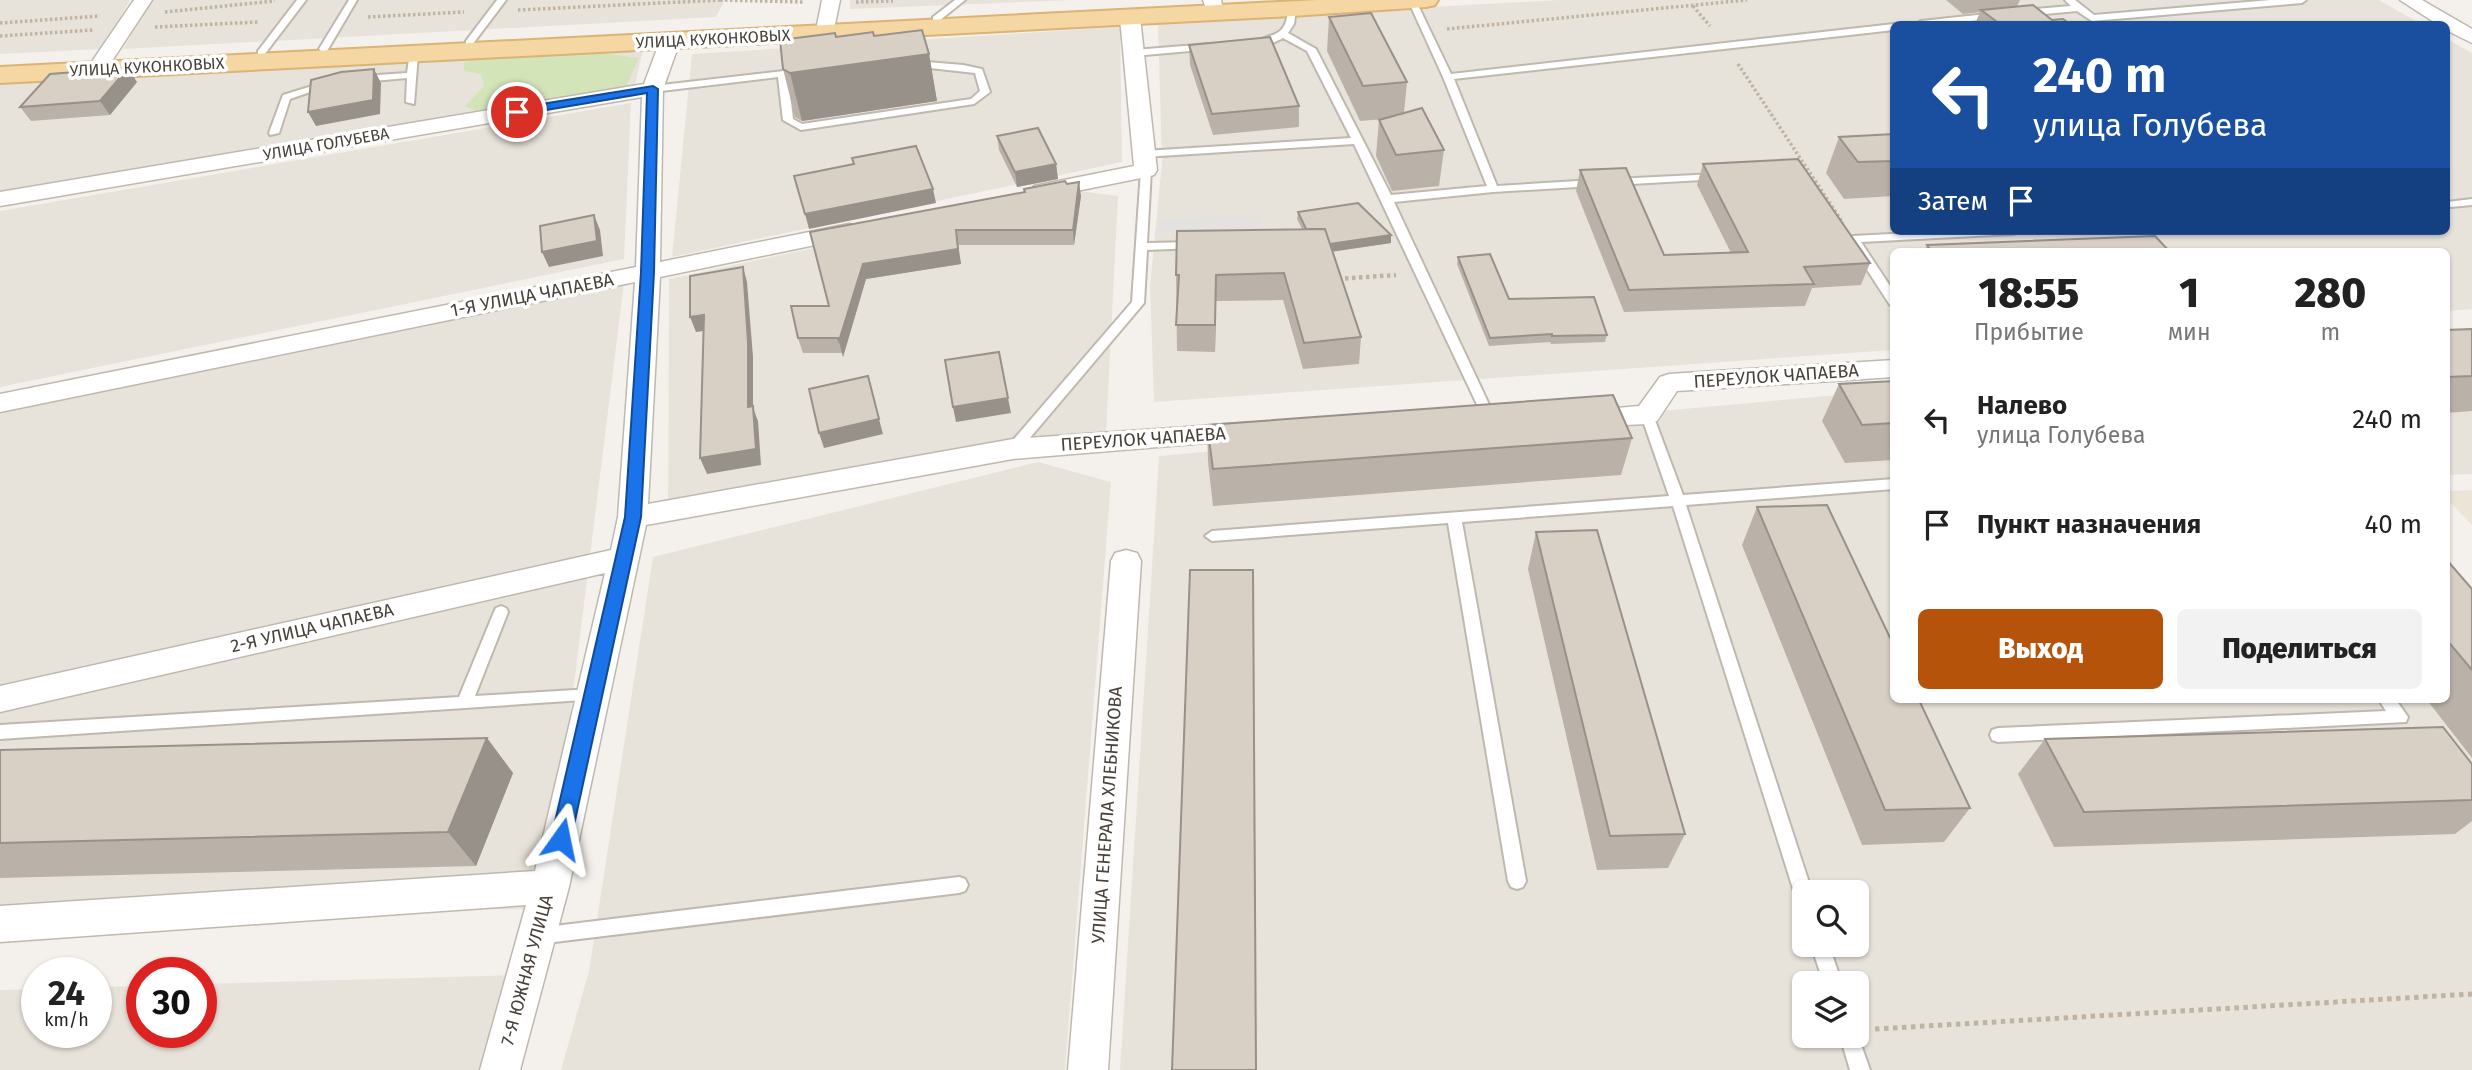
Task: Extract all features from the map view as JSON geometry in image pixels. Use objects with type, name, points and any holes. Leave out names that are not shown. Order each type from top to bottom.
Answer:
[{"type":"main road","name":"УЛИЦА КУКОНКОВЫХ","points":[[0,65],[469,43],[829,12],[936,19],[1213,3],[1317,0]]},
{"type":"main road","name":"УЛИЦА КУКОНКОВЫХ","points":[[0,75],[413,65],[670,41],[1419,1]]},
{"type":"street","points":[[2409,0],[2445,21]]},
{"type":"street","points":[[103,60],[140,7]]},
{"type":"street","points":[[1024,195],[1145,162],[1130,18]]},
{"type":"street","points":[[2450,24],[2472,37]]},
{"type":"street","name":"7-Я ЮЖНАЯ УЛИЦА","points":[[500,1070],[550,887],[633,517],[648,272],[653,89],[670,41]]},
{"type":"street","name":"УЛИЦА ГОЛУБЕВА","points":[[0,199],[653,89]]},
{"type":"street","name":"1-Я УЛИЦА ЧАПАЕВА","points":[[0,403],[877,225]]},
{"type":"street","name":"ПЕРЕУЛОК ЧАПАЕВА","points":[[1647,415],[1669,383],[1890,368]]},
{"type":"street","points":[[1459,415],[1499,414]]},
{"type":"street","points":[[1550,416],[1588,418],[1647,415]]},
{"type":"street","name":"ПЕРЕУЛОК ЧАПАЕВА","points":[[633,517],[1013,449],[1264,430]]},
{"type":"street","name":"2-Я УЛИЦА ЧАПАЕВА","points":[[0,699],[623,558]]},
{"type":"street","name":"УЛИЦА ГЕНЕРАЛА ХЛЕБНИКОВА","points":[[1088,1070],[1126,561]]},
{"type":"street","points":[[0,924],[550,887]]},
{"type":"lane","points":[[261,52],[302,0]]},
{"type":"lane","points":[[324,49],[353,0]]},
{"type":"lane","points":[[469,43],[502,0]]},
{"type":"lane","points":[[936,19],[961,0]]},
{"type":"lane","points":[[2069,0],[2092,18],[2302,0]]},
{"type":"lane","points":[[1419,1],[1493,189]]},
{"type":"lane","points":[[1950,21],[2078,8]]},
{"type":"lane","points":[[1243,44],[1271,42],[1283,34],[1293,20],[1292,9]]},
{"type":"lane","points":[[1448,77],[1890,27]]},
{"type":"lane","points":[[1283,34],[1311,49],[1421,273],[1499,414]]},
{"type":"lane","points":[[1134,53],[1216,47]]},
{"type":"lane","points":[[783,75],[788,120],[800,127],[974,101],[985,92],[979,71],[967,67],[934,69],[899,60]]},
{"type":"lane","points":[[349,81],[413,65],[411,102]]},
{"type":"lane","points":[[653,89],[809,71]]},
{"type":"lane","points":[[274,133],[286,97],[314,86],[338,83]]},
{"type":"lane","points":[[1013,449],[1138,303],[1145,162],[1357,141]]},
{"type":"lane","points":[[1387,199],[1493,189],[1724,177]]},
{"type":"lane","points":[[2451,204],[2472,202]]},
{"type":"lane","points":[[1853,239],[1934,235]]},
{"type":"lane","points":[[1853,239],[1890,296]]},
{"type":"lane","points":[[1141,247],[1206,245]]},
{"type":"lane","points":[[1647,415],[1678,501],[1799,880]]},
{"type":"lane","points":[[1212,536],[1890,484]]},
{"type":"lane","points":[[1454,517],[1517,881]]},
{"type":"lane","points":[[464,703],[501,612]]},
{"type":"lane","points":[[0,732],[593,695]]},
{"type":"lane","points":[[1998,736],[2400,717],[2389,703]]},
{"type":"lane","points":[[536,936],[959,885]]},
{"type":"lane","points":[[1853,1048],[1860,1070]]},
{"type":"path","points":[[0,23],[140,7],[198,10],[284,0]]},
{"type":"path","points":[[1726,46],[1853,239]]},
{"type":"path","points":[[1821,201],[1832,206]]},
{"type":"path","points":[[1335,279],[1421,273]]},
{"type":"path","points":[[1870,1029],[2472,994]]},
{"type":"shaded area","points":[[0,0],[130,0],[102,49],[0,54]]},
{"type":"shaded area","points":[[152,0],[725,0],[716,17],[123,49]]},
{"type":"shaded area","points":[[850,0],[1073,0],[850,9]]},
{"type":"shaded area","points":[[1559,0],[2379,0],[2416,21],[1890,21],[1890,235],[2450,235],[2450,41],[2472,53],[2472,309],[2450,311],[2450,248],[1890,248],[1890,350],[1154,402],[1150,286],[1162,162],[1158,22]]},
{"type":"shaded area","points":[[1120,27],[1122,162],[672,257],[692,54]]},
{"type":"shaded area","points":[[643,49],[633,94],[0,194],[0,82]]},
{"type":"shaded area","points":[[631,103],[624,259],[0,387],[0,211]]},
{"type":"shaded area","points":[[1079,191],[1118,196],[1106,433],[997,442],[668,521],[669,279]]},
{"type":"shaded area","points":[[1261,217],[1262,231],[1159,233],[1159,219]]},
{"type":"shaded area","points":[[624,283],[546,909],[0,911],[0,412]]},
{"type":"shaded area","points":[[2472,346],[2472,474],[2450,475],[2450,347]]},
{"type":"shaded area","points":[[1890,390],[1890,703],[2450,703],[2450,687],[2472,615],[2472,1070],[1120,1070],[1159,456]]},
{"type":"shaded area","points":[[1038,462],[1111,482],[1065,1070],[561,1070],[589,971],[653,557]]},
{"type":"shaded area","points":[[2472,490],[2472,525],[2450,502],[2450,491]]},
{"type":"shaded area","points":[[523,975],[495,1070],[0,1070],[0,990],[21,989],[21,1048],[112,1048],[112,987],[126,986],[126,1048],[217,1048],[217,984]]},
{"type":"green space","points":[[594,52],[639,58],[626,87],[480,113],[465,106],[484,86],[481,74],[464,71],[464,62],[495,55]]},
{"type":"building","points":[[2033,5],[2052,20],[2066,21],[1996,21],[1981,10]]},
{"type":"building","points":[[1371,13],[1407,82],[1363,86],[1329,17]]},
{"type":"building","points":[[922,30],[929,54],[790,73],[783,69],[780,40],[835,33],[836,37],[873,32],[874,36]]},
{"type":"building","points":[[1270,37],[1299,106],[1212,114],[1189,45]]},
{"type":"building","points":[[128,68],[100,101],[20,107],[50,74]]},
{"type":"building","points":[[374,69],[373,100],[308,112],[311,80],[341,72]]},
{"type":"building","points":[[1422,108],[1444,150],[1396,155],[1379,120]]},
{"type":"building","points":[[1038,128],[1056,164],[1015,172],[997,136]]},
{"type":"building","points":[[1890,134],[1890,161],[1858,162],[1839,137]]},
{"type":"building","points":[[916,146],[933,189],[805,214],[794,176],[854,164],[852,158]]},
{"type":"building","points":[[1798,159],[1870,263],[1804,267],[1814,284],[1629,290],[1580,170],[1626,168],[1664,255],[1748,252],[1703,164]]},
{"type":"building","points":[[1065,181],[1067,184],[1079,182],[1073,230],[956,230],[958,249],[863,264],[839,341],[838,338],[798,338],[791,306],[829,306],[810,232],[1025,192],[1024,189]]},
{"type":"building","points":[[1358,203],[1391,235],[1330,244],[1325,229],[1306,229],[1298,212]]},
{"type":"building","points":[[594,215],[597,241],[542,252],[540,226]]},
{"type":"building","points":[[1325,229],[1361,337],[1304,343],[1284,273],[1216,275],[1215,325],[1176,325],[1179,275],[1176,275],[1177,231]]},
{"type":"building","points":[[2155,236],[2166,248],[1929,248],[1927,245]]},
{"type":"building","points":[[1490,254],[1509,299],[1594,297],[1607,335],[1552,334],[1490,338],[1458,257]]},
{"type":"building","points":[[743,267],[748,342],[748,407],[753,406],[756,449],[700,458],[704,315],[690,317],[690,276]]},
{"type":"building","points":[[2472,329],[2472,376],[2450,377],[2450,330]]},
{"type":"building","points":[[999,352],[1008,398],[953,407],[945,360]]},
{"type":"building","points":[[868,376],[879,419],[819,433],[809,389]]},
{"type":"building","points":[[1890,381],[1890,423],[1862,425],[1839,384]]},
{"type":"building","points":[[1613,395],[1632,438],[1213,469],[1207,425]]},
{"type":"building","points":[[1827,505],[1890,638],[1890,703],[1920,703],[1970,808],[1885,810],[1757,507]]},
{"type":"building","points":[[1597,530],[1685,834],[1610,836],[1536,532]]},
{"type":"building","points":[[2450,564],[2472,589],[2472,670],[2450,644]]},
{"type":"building","points":[[1190,570],[1253,570],[1256,1070],[1172,1070]]},
{"type":"building","points":[[2443,727],[2472,764],[2472,800],[2084,812],[2045,739]]},
{"type":"building","points":[[487,738],[448,832],[0,843],[0,750]]},
{"type":"route","points":[[517,112],[653,89],[648,272],[633,517],[561,839]]}]
